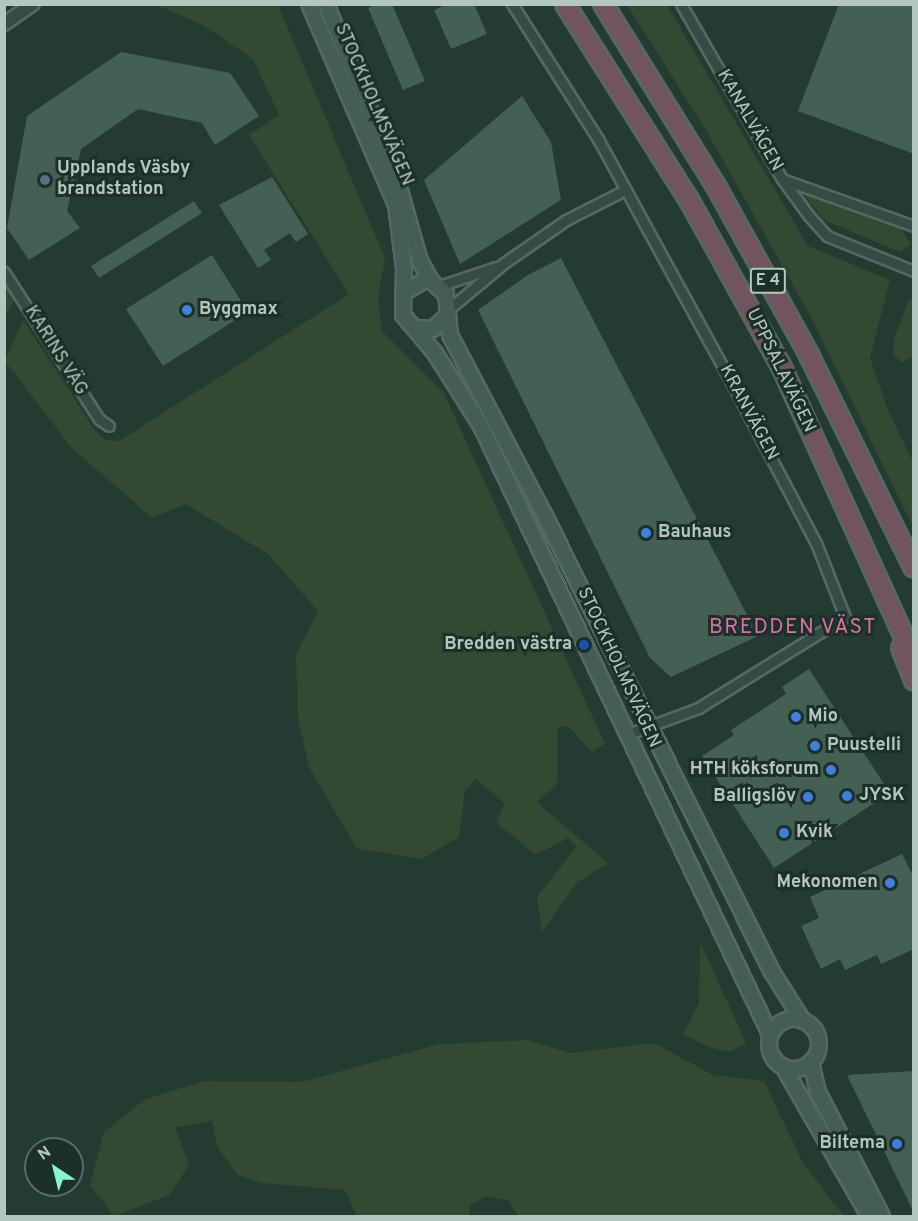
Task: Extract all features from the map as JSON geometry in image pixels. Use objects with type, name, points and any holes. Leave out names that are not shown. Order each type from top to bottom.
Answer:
[{"type":"highway","name":"UPPSALAVÄGEN","points":[[565,4],[689,200],[783,368],[914,659]]},
{"type":"highway","name":"UPPSALAVÄGEN","points":[[603,4],[729,208],[809,355],[914,568]]},
{"type":"highway","points":[[852,524],[914,681]]},
{"type":"main road","name":"STOCKHOLMSVÄGEN","points":[[309,4],[396,205],[405,292],[403,315],[415,328],[481,426],[770,1034],[770,1054],[784,1068],[869,1216]]},
{"type":"main road","name":"STOCKHOLMSVÄGEN","points":[[326,4],[392,162],[420,261],[449,312],[450,335],[546,518],[772,972],[803,1021],[818,1039],[811,1062],[818,1092],[882,1216]]},
{"type":"main road","points":[[405,292],[417,283],[435,284]]},
{"type":"main road","points":[[415,328],[433,329],[449,312]]},
{"type":"main road","points":[[770,1034],[785,1021],[803,1021]]},
{"type":"main road","points":[[784,1068],[798,1069],[811,1062]]},
{"type":"street","points":[[4,24],[33,4]]},
{"type":"street","name":"KRANVÄGEN","points":[[512,4],[598,139],[816,543],[844,617],[698,708],[628,734]]},
{"type":"street","name":"KANALVÄGEN","points":[[681,4],[782,178],[914,226]]},
{"type":"street","points":[[782,178],[827,236],[913,271]]},
{"type":"street","points":[[449,312],[504,263],[566,220],[625,190]]},
{"type":"street","points":[[435,284],[453,285],[504,263]]},
{"type":"street","name":"KARINS VÄG","points":[[4,272],[99,419],[109,426]]},
{"type":"green space","points":[[157,5],[278,5],[385,258],[378,298],[382,331],[444,393],[605,744],[592,752],[568,726],[558,727],[557,784],[537,802],[608,863],[577,883],[542,932],[537,897],[576,847],[568,838],[535,855],[496,822],[505,804],[476,779],[465,790],[459,837],[422,859],[357,849],[309,767],[298,718],[296,654],[318,611],[268,554],[186,504],[152,518],[71,447],[5,361],[23,320],[95,430],[105,440],[119,441],[349,294],[249,135],[279,115],[253,59],[203,25]]},
{"type":"green space","points":[[627,5],[667,5],[808,246],[890,280],[870,358],[888,410],[913,462],[913,527],[811,317],[706,130]]},
{"type":"green space","points":[[800,190],[899,227],[911,244],[900,252],[824,220]]},
{"type":"green space","points":[[5,285],[15,300],[5,315]]},
{"type":"green space","points":[[909,299],[913,301],[913,356],[902,363],[893,354],[894,339]]},
{"type":"green space","points":[[700,942],[746,1043],[729,1052],[708,1047],[683,1034],[699,1003]]},
{"type":"green space","points":[[528,1040],[570,1053],[654,1043],[713,1075],[764,1081],[803,1163],[844,1216],[518,1216],[509,1201],[486,1196],[469,1206],[470,1216],[357,1216],[345,1190],[263,1183],[237,1175],[217,1146],[212,1121],[175,1127],[189,1165],[169,1195],[114,1216],[90,1185],[104,1132],[145,1099],[205,1081],[302,1082],[439,1044]]},
{"type":"building","points":[[377,4],[392,4],[425,81],[403,90],[368,8]]},
{"type":"building","points":[[448,4],[474,4],[487,34],[451,49],[434,10]]},
{"type":"building","points":[[839,4],[914,4],[914,154],[798,111]]},
{"type":"building","name":"Upplands Väsby brandstation","points":[[121,52],[230,73],[259,116],[215,145],[202,123],[138,109],[81,149],[67,211],[80,228],[29,260],[7,228],[27,116]]},
{"type":"building","points":[[522,96],[551,142],[561,200],[460,264],[424,180]]},
{"type":"building","points":[[272,177],[308,234],[296,242],[290,233],[264,250],[271,260],[258,268],[219,205]]},
{"type":"building","points":[[194,201],[202,213],[99,278],[91,266]]},
{"type":"building","name":"Byggmax","points":[[212,255],[248,312],[163,366],[126,309]]},
{"type":"building","name":"Bauhaus","points":[[561,258],[758,636],[671,677],[650,658],[478,310],[528,275]]},
{"type":"building","points":[[809,669],[890,793],[774,868],[702,756],[734,735],[731,730],[786,694],[782,687]]},
{"type":"building","points":[[902,854],[914,878],[914,949],[881,964],[877,955],[845,970],[840,959],[821,969],[801,926],[819,918],[810,897]]},
{"type":"building","name":"Biltema","points":[[914,1071],[914,1213],[847,1075]]},
{"type":"place","name":"Upplands Väsby brandstation","points":[[45,180]]},
{"type":"place","name":"Byggmax","points":[[187,310]]},
{"type":"place","name":"Bauhaus","points":[[646,533]]},
{"type":"place","name":"Bredden västra","points":[[584,645]]},
{"type":"place","name":"Mio","points":[[796,717]]},
{"type":"place","name":"Puustelli","points":[[815,746]]},
{"type":"place","name":"HTH köksforum","points":[[831,770]]},
{"type":"place","name":"JYSK","points":[[847,796]]},
{"type":"place","name":"Balligslöv","points":[[808,797]]},
{"type":"place","name":"Kvik","points":[[784,833]]},
{"type":"place","name":"Mekonomen","points":[[890,883]]},
{"type":"place","name":"Biltema","points":[[897,1144]]},
{"type":"district","name":"BREDDEN VÄST","points":[[793,628]]}]
